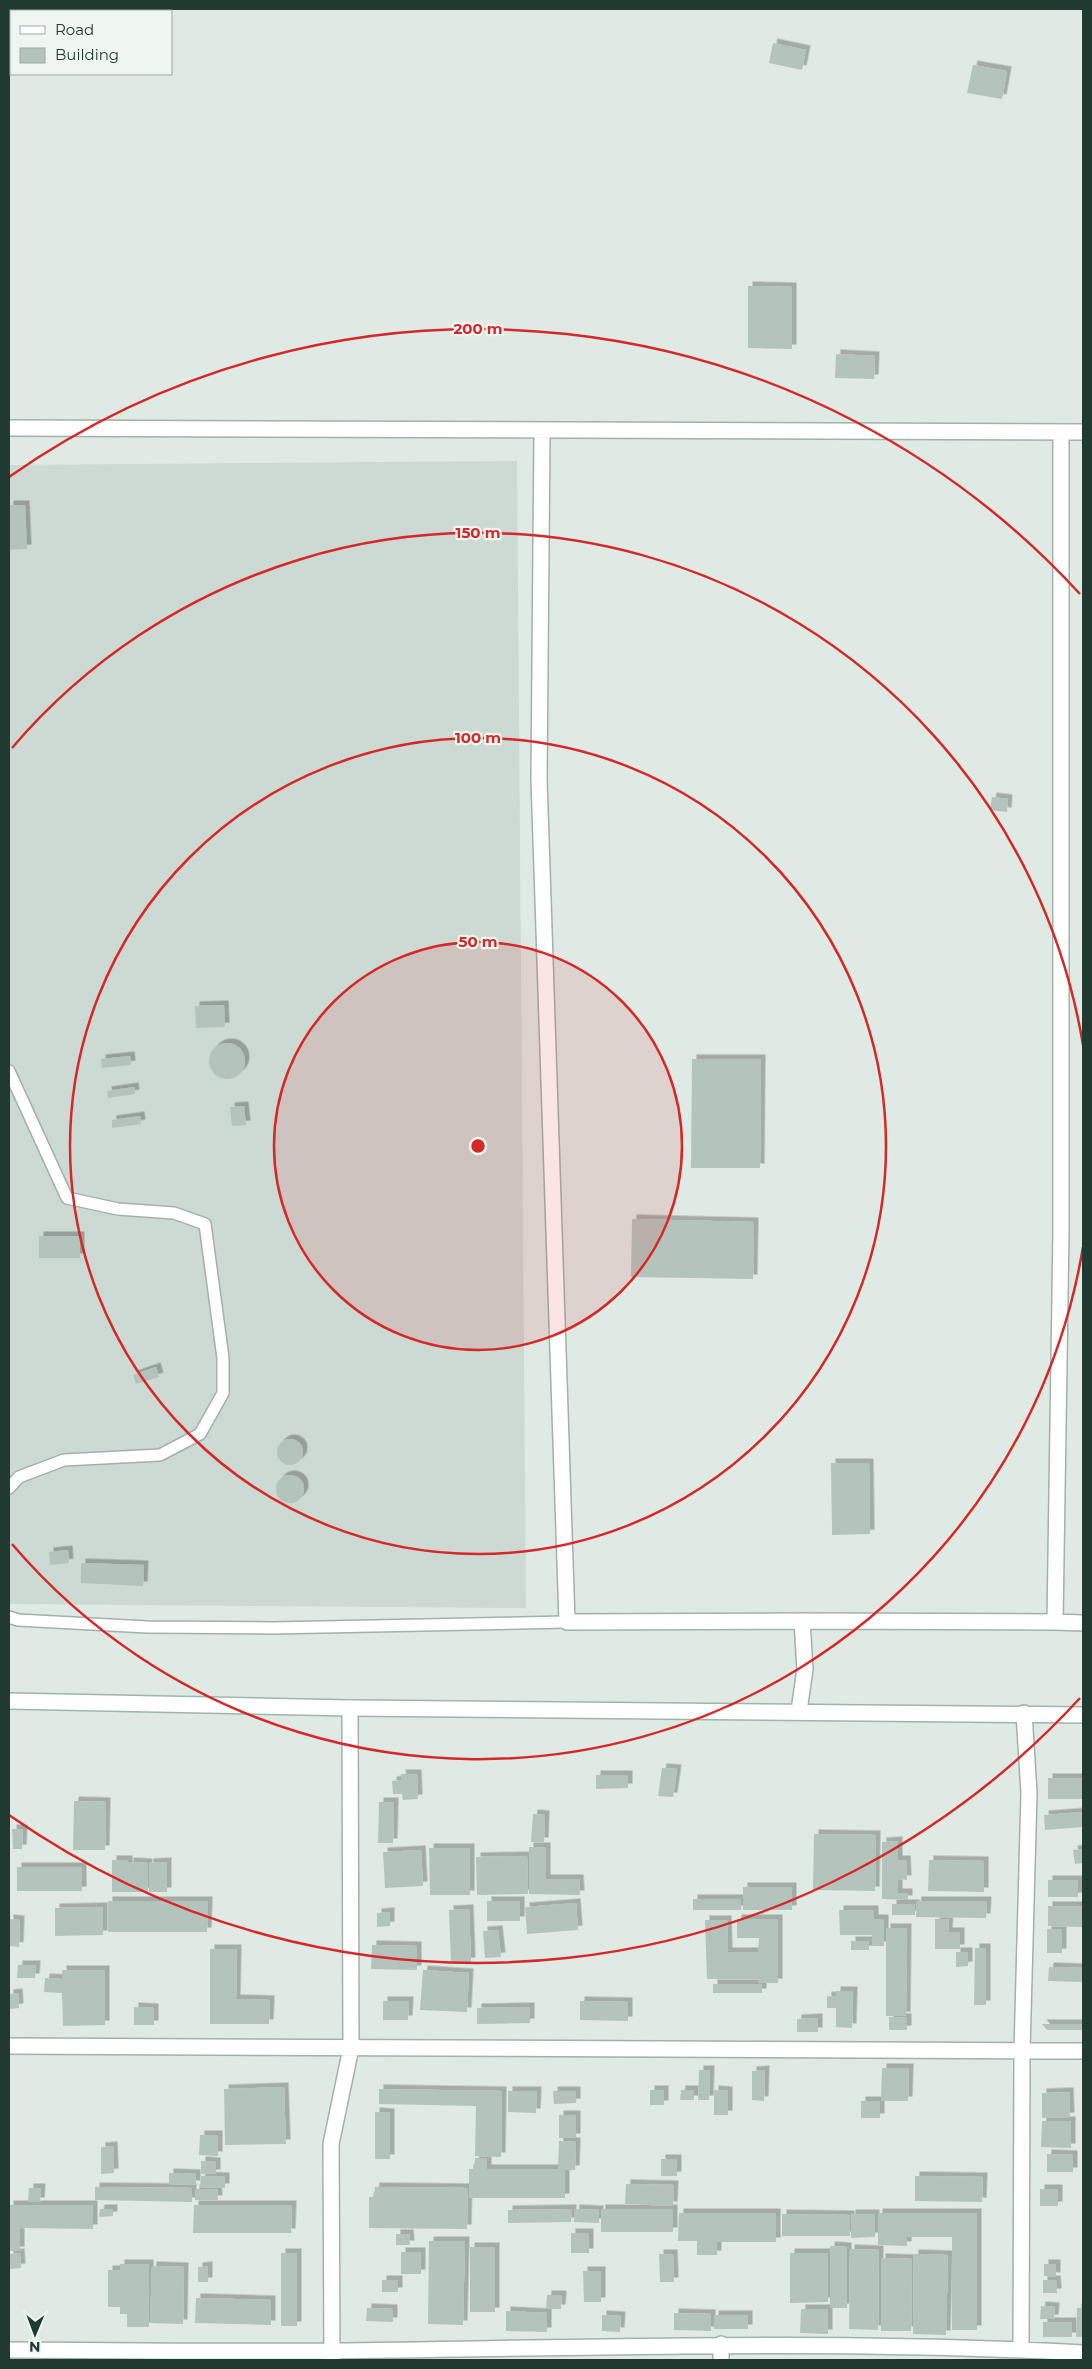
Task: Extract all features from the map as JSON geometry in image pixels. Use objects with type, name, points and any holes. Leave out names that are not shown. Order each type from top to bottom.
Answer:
[{"type":"street","points":[[9,428],[542,432],[1083,432]]},
{"type":"street","points":[[542,432],[539,779],[567,1622],[802,1628],[1083,1623]]},
{"type":"street","points":[[1055,1622],[1061,1231],[1061,433]]},
{"type":"street","points":[[799,1711],[805,1669],[802,1628]]},
{"type":"street","points":[[9,1701],[350,1708],[1083,1714]]},
{"type":"street","points":[[332,2356],[330,2144],[351,2048],[350,1708]]},
{"type":"street","points":[[1021,2349],[1022,2050],[1029,1793],[1024,1713]]},
{"type":"street","points":[[9,2046],[1083,2051]]},
{"type":"street","points":[[721,2360],[722,2344]]},
{"type":"street","points":[[9,2350],[332,2356],[722,2344],[1021,2349],[1083,2353]]},
{"type":"lane","points":[[9,1072],[67,1198],[118,1209],[174,1213],[205,1224],[223,1358],[222,1393],[200,1434],[160,1455],[100,1456],[64,1460],[19,1477],[9,1488]]},
{"type":"lane","points":[[9,1617],[28,1620],[166,1627],[273,1628],[567,1622]]},
{"type":"shaded area","points":[[517,461],[526,1608],[9,1604],[9,465]]},
{"type":"building","points":[[9,9],[63,9],[10,10],[9,14]]},
{"type":"building","points":[[773,43],[806,50],[802,70],[769,63]]},
{"type":"building","points":[[973,65],[1007,71],[1002,99],[967,93]]},
{"type":"building","points":[[748,286],[792,287],[792,349],[748,348]]},
{"type":"building","points":[[836,354],[875,356],[874,379],[835,378]]},
{"type":"building","points":[[9,505],[25,505],[27,549],[9,550]]},
{"type":"building","points":[[992,797],[1008,799],[1007,812],[990,810]]},
{"type":"building","points":[[224,1005],[225,1027],[196,1028],[195,1006]]},
{"type":"building","points":[[227,1043],[234,1044],[240,1048],[244,1054],[244,1068],[240,1074],[234,1078],[227,1079],[220,1078],[214,1074],[210,1068],[209,1061],[210,1054],[214,1048],[220,1044]]},
{"type":"building","points":[[130,1056],[131,1065],[102,1068],[101,1059]]},
{"type":"building","points":[[692,1059],[761,1059],[760,1168],[691,1168]]},
{"type":"building","points":[[134,1087],[135,1094],[108,1098],[107,1091]]},
{"type":"building","points":[[244,1106],[246,1125],[232,1126],[230,1107]]},
{"type":"building","points":[[140,1116],[141,1124],[112,1128],[112,1120]]},
{"type":"building","points":[[632,1219],[754,1222],[753,1279],[631,1277]]},
{"type":"building","points":[[39,1236],[80,1236],[80,1258],[39,1258]]},
{"type":"building","points":[[156,1367],[159,1377],[136,1384],[133,1375]]},
{"type":"building","points":[[290,1439],[299,1443],[303,1452],[299,1461],[290,1465],[281,1461],[277,1452],[281,1443]]},
{"type":"building","points":[[831,1463],[869,1463],[870,1534],[832,1535]]},
{"type":"building","points":[[290,1475],[300,1479],[304,1489],[300,1499],[290,1503],[280,1499],[276,1489],[280,1479]]},
{"type":"building","points":[[68,1550],[69,1563],[50,1565],[49,1552]]},
{"type":"building","points":[[81,1563],[144,1565],[143,1586],[81,1583]]},
{"type":"building","points":[[662,1768],[677,1769],[673,1797],[658,1796]]},
{"type":"building","points":[[401,1774],[417,1774],[418,1799],[403,1800],[402,1794],[393,1794],[392,1781],[402,1780]]},
{"type":"building","points":[[596,1775],[628,1775],[628,1788],[596,1789]]},
{"type":"building","points":[[1048,1778],[1083,1778],[1083,1799],[1048,1799]]},
{"type":"building","points":[[74,1801],[106,1802],[105,1850],[73,1850]]},
{"type":"building","points":[[379,1802],[394,1802],[393,1843],[378,1843]]},
{"type":"building","points":[[1083,1812],[1083,1827],[1045,1830],[1044,1815]]},
{"type":"building","points":[[533,1814],[545,1815],[544,1842],[531,1842]]},
{"type":"building","points":[[12,1829],[23,1829],[22,1849],[13,1849]]},
{"type":"building","points":[[814,1834],[876,1835],[875,1891],[813,1890]]},
{"type":"building","points":[[898,1841],[898,1860],[906,1860],[907,1880],[898,1879],[898,1893],[908,1893],[908,1900],[882,1899],[882,1842]]},
{"type":"building","points":[[529,1847],[546,1847],[546,1879],[579,1879],[580,1895],[529,1894]]},
{"type":"building","points":[[429,1848],[470,1848],[470,1895],[430,1895]]},
{"type":"building","points":[[1083,1849],[1083,1863],[1075,1864],[1073,1850]]},
{"type":"building","points":[[421,1850],[423,1886],[385,1888],[383,1852]]},
{"type":"building","points":[[527,1856],[528,1894],[477,1895],[476,1857]]},
{"type":"building","points":[[112,1860],[128,1860],[128,1872],[129,1862],[148,1863],[148,1892],[112,1892]]},
{"type":"building","points":[[929,1860],[984,1861],[984,1892],[928,1891]]},
{"type":"building","points":[[167,1862],[167,1892],[149,1892],[149,1863]]},
{"type":"building","points":[[17,1867],[82,1867],[82,1891],[17,1891]]},
{"type":"building","points":[[1048,1880],[1078,1880],[1078,1897],[1048,1897]]},
{"type":"building","points":[[743,1887],[792,1887],[792,1910],[743,1910]]},
{"type":"building","points":[[693,1899],[741,1899],[741,1910],[693,1910]]},
{"type":"building","points":[[108,1901],[208,1901],[207,1932],[108,1932]]},
{"type":"building","points":[[487,1901],[520,1901],[520,1921],[487,1921]]},
{"type":"building","points":[[917,1901],[987,1901],[986,1918],[916,1917]]},
{"type":"building","points":[[576,1903],[578,1930],[527,1934],[525,1907]]},
{"type":"building","points":[[892,1904],[915,1904],[915,1915],[892,1915]]},
{"type":"building","points":[[1048,1906],[1083,1906],[1083,1927],[1048,1926]]},
{"type":"building","points":[[103,1907],[103,1935],[55,1936],[55,1908]]},
{"type":"building","points":[[469,1909],[471,1962],[451,1963],[449,1910]]},
{"type":"building","points":[[839,1910],[874,1910],[874,1919],[884,1919],[884,1946],[872,1946],[872,1935],[840,1935]]},
{"type":"building","points":[[390,1912],[390,1926],[377,1927],[377,1913]]},
{"type":"building","points":[[9,1919],[20,1920],[19,1947],[9,1946]]},
{"type":"building","points":[[737,1919],[778,1919],[778,1983],[759,1983],[758,1979],[707,1979],[705,1920],[727,1920],[728,1952],[758,1952],[759,1938],[737,1938]]},
{"type":"building","points":[[935,1919],[949,1919],[948,1932],[960,1932],[960,1949],[935,1949]]},
{"type":"building","points":[[886,1928],[907,1928],[906,2016],[886,2016]]},
{"type":"building","points":[[1047,1929],[1062,1930],[1062,1953],[1047,1953]]},
{"type":"building","points":[[498,1930],[501,1957],[485,1958],[483,1931]]},
{"type":"building","points":[[851,1941],[869,1941],[869,1950],[851,1950]]},
{"type":"building","points":[[372,1945],[417,1946],[417,1970],[371,1969]]},
{"type":"building","points":[[975,1948],[986,1948],[986,2005],[974,2005]]},
{"type":"building","points":[[210,1949],[237,1949],[236,1999],[270,2000],[269,2024],[210,2024]]},
{"type":"building","points":[[956,1952],[968,1952],[968,1966],[956,1967]]},
{"type":"building","points":[[18,1965],[36,1965],[35,1978],[17,1978]]},
{"type":"building","points":[[1049,1967],[1083,1968],[1083,1982],[1048,1981]]},
{"type":"building","points":[[62,1970],[105,1970],[105,2025],[63,2026],[62,1993],[44,1992],[45,1978],[62,1979]]},
{"type":"building","points":[[423,1970],[469,1973],[467,2012],[420,2010]]},
{"type":"building","points":[[713,1984],[762,1984],[762,1993],[713,1993]]},
{"type":"building","points":[[836,1991],[853,1991],[852,2028],[836,2027],[836,2008],[827,2008],[827,1996],[836,1997]]},
{"type":"building","points":[[18,1993],[19,2008],[9,2009],[9,1994]]},
{"type":"building","points":[[383,2001],[409,2001],[408,2020],[383,2020]]},
{"type":"building","points":[[580,2001],[628,2002],[628,2021],[580,2020]]},
{"type":"building","points":[[134,2007],[154,2008],[154,2025],[134,2025]]},
{"type":"building","points":[[530,2007],[530,2023],[477,2024],[477,2008]]},
{"type":"building","points":[[889,2017],[907,2018],[907,2030],[889,2030]]},
{"type":"building","points":[[818,2018],[818,2032],[797,2032],[797,2019]]},
{"type":"building","points":[[1042,2024],[1083,2024],[1083,2030],[1047,2030]]},
{"type":"building","points":[[882,2068],[909,2068],[908,2101],[881,2101]]},
{"type":"building","points":[[699,2070],[710,2070],[709,2100],[698,2100]]},
{"type":"building","points":[[765,2070],[764,2101],[752,2100],[752,2071]]},
{"type":"building","points":[[284,2087],[286,2144],[225,2145],[224,2089]]},
{"type":"building","points":[[379,2089],[502,2091],[501,2157],[475,2156],[476,2106],[379,2104]]},
{"type":"building","points":[[650,2090],[664,2090],[664,2105],[650,2105]]},
{"type":"building","points":[[681,2090],[694,2090],[694,2100],[680,2100]]},
{"type":"building","points":[[714,2090],[728,2091],[728,2115],[714,2115]]},
{"type":"building","points":[[508,2091],[537,2091],[536,2113],[508,2112]]},
{"type":"building","points":[[553,2091],[576,2091],[576,2103],[554,2104]]},
{"type":"building","points":[[1069,2092],[1070,2117],[1042,2118],[1042,2093]]},
{"type":"building","points":[[861,2101],[880,2101],[880,2118],[861,2118]]},
{"type":"building","points":[[375,2112],[390,2113],[390,2159],[375,2159]]},
{"type":"building","points":[[559,2115],[576,2115],[576,2138],[559,2138]]},
{"type":"building","points":[[1042,2121],[1071,2121],[1071,2148],[1041,2147]]},
{"type":"building","points":[[200,2135],[218,2135],[218,2156],[199,2155]]},
{"type":"building","points":[[559,2141],[576,2142],[575,2170],[565,2170],[565,2198],[469,2198],[469,2169],[474,2169],[475,2158],[487,2158],[487,2169],[558,2169]]},
{"type":"building","points":[[113,2146],[114,2173],[101,2174],[101,2147]]},
{"type":"building","points":[[1047,2154],[1073,2155],[1073,2172],[1047,2172]]},
{"type":"building","points":[[661,2159],[677,2159],[677,2176],[661,2176]]},
{"type":"building","points":[[201,2161],[216,2162],[216,2174],[201,2174]]},
{"type":"building","points":[[169,2173],[196,2174],[196,2185],[169,2184]]},
{"type":"building","points":[[201,2176],[225,2177],[225,2188],[200,2187]]},
{"type":"building","points":[[915,2176],[983,2177],[982,2202],[915,2201]]},
{"type":"building","points":[[626,2184],[674,2185],[673,2206],[625,2204]]},
{"type":"building","points":[[95,2187],[192,2188],[192,2202],[95,2200]]},
{"type":"building","points":[[375,2187],[468,2188],[467,2229],[369,2228],[369,2197],[374,2197]]},
{"type":"building","points":[[29,2188],[41,2188],[40,2202],[28,2202]]},
{"type":"building","points":[[195,2189],[217,2189],[218,2200],[195,2200]]},
{"type":"building","points":[[1040,2189],[1058,2189],[1058,2206],[1040,2206]]},
{"type":"building","points":[[9,2205],[93,2205],[93,2229],[20,2228],[20,2251],[9,2251]]},
{"type":"building","points":[[194,2205],[292,2205],[291,2233],[193,2233]]},
{"type":"building","points":[[100,2209],[113,2209],[113,2216],[99,2217]]},
{"type":"building","points":[[572,2209],[571,2222],[508,2223],[508,2210]]},
{"type":"building","points":[[575,2209],[599,2210],[599,2223],[574,2222]]},
{"type":"building","points":[[601,2209],[673,2209],[673,2232],[601,2232]]},
{"type":"building","points":[[679,2213],[776,2213],[776,2242],[717,2242],[717,2255],[697,2255],[697,2241],[678,2241]]},
{"type":"building","points":[[878,2213],[977,2213],[977,2330],[952,2330],[952,2237],[907,2237],[907,2246],[878,2245]]},
{"type":"building","points":[[782,2214],[850,2215],[850,2236],[782,2236]]},
{"type":"building","points":[[851,2214],[875,2214],[875,2237],[851,2238]]},
{"type":"building","points":[[571,2233],[589,2233],[589,2253],[571,2253]]},
{"type":"building","points":[[396,2234],[409,2234],[410,2245],[396,2245]]},
{"type":"building","points":[[429,2241],[465,2241],[463,2325],[428,2324]]},
{"type":"building","points":[[830,2246],[847,2247],[847,2308],[830,2308]]},
{"type":"building","points":[[470,2247],[495,2247],[495,2312],[470,2312]]},
{"type":"building","points":[[850,2249],[879,2250],[878,2330],[849,2329]]},
{"type":"building","points":[[401,2252],[421,2252],[421,2274],[401,2274]]},
{"type":"building","points":[[20,2253],[21,2268],[9,2269],[9,2254]]},
{"type":"building","points":[[281,2253],[297,2253],[297,2326],[281,2326]]},
{"type":"building","points":[[790,2253],[827,2253],[828,2302],[790,2303]]},
{"type":"building","points":[[659,2254],[673,2254],[674,2282],[660,2282]]},
{"type":"building","points":[[914,2254],[948,2255],[946,2335],[913,2334]]},
{"type":"building","points":[[881,2258],[912,2259],[911,2331],[881,2331]]},
{"type":"building","points":[[120,2264],[149,2264],[149,2327],[127,2327],[127,2314],[120,2314],[120,2307],[108,2307],[108,2270],[120,2270]]},
{"type":"building","points":[[1044,2264],[1056,2264],[1056,2277],[1044,2276]]},
{"type":"building","points":[[152,2266],[184,2267],[183,2324],[150,2323]]},
{"type":"building","points":[[208,2266],[208,2282],[198,2282],[198,2267]]},
{"type":"building","points":[[583,2271],[601,2271],[601,2302],[584,2302]]},
{"type":"building","points":[[382,2280],[398,2280],[398,2292],[382,2292]]},
{"type":"building","points":[[1043,2280],[1056,2280],[1057,2293],[1043,2293]]},
{"type":"building","points":[[547,2295],[562,2295],[561,2309],[546,2309]]},
{"type":"building","points":[[196,2298],[271,2300],[271,2325],[195,2323]]},
{"type":"building","points":[[1041,2306],[1055,2307],[1054,2319],[1040,2319]]},
{"type":"building","points":[[367,2308],[393,2309],[393,2322],[366,2321]]},
{"type":"building","points":[[1077,2308],[1083,2308],[1083,2337],[1076,2337]]},
{"type":"building","points":[[801,2309],[828,2309],[828,2334],[800,2333]]},
{"type":"building","points":[[506,2311],[547,2313],[547,2332],[506,2331]]},
{"type":"building","points":[[674,2313],[711,2314],[711,2331],[674,2330]]},
{"type":"building","points":[[602,2315],[621,2316],[620,2332],[602,2331]]},
{"type":"building","points":[[714,2315],[748,2315],[748,2329],[714,2329]]},
{"type":"building","points":[[1043,2322],[1072,2322],[1072,2337],[1043,2337]]}]
